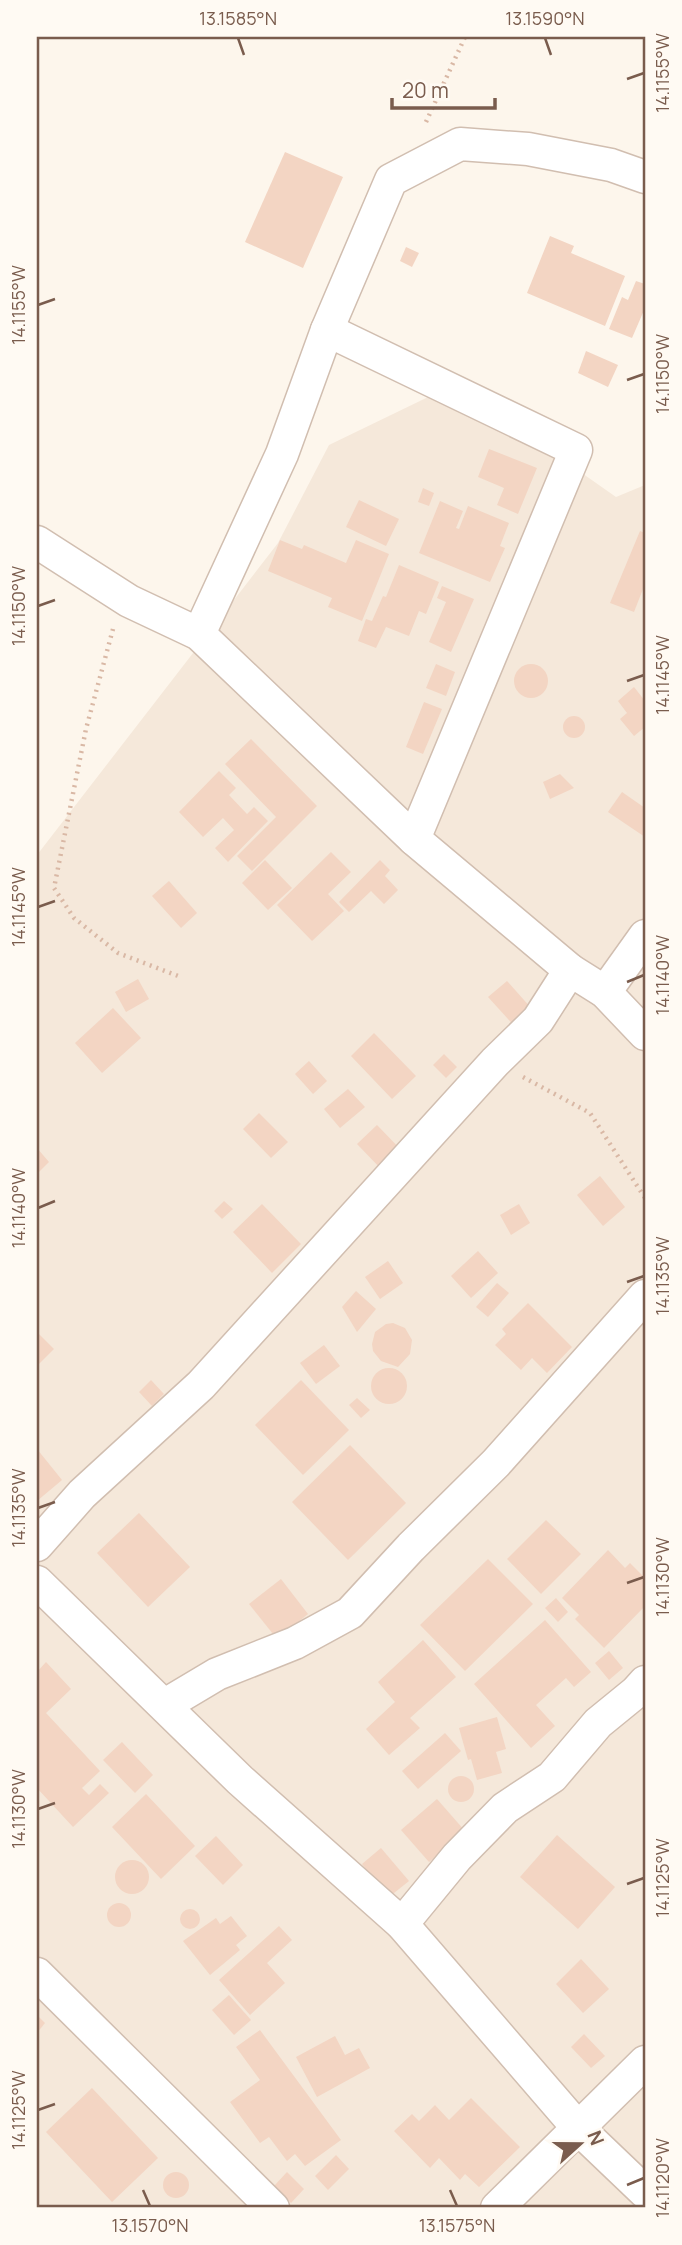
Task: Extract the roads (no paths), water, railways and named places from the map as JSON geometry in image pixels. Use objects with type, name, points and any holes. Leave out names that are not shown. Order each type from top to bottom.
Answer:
[{"type":"street","points":[[199,634],[282,454],[327,330],[391,180],[460,144],[542,152],[611,165],[645,177]]},
{"type":"street","points":[[327,330],[576,450],[414,839]]},
{"type":"street","points":[[37,541],[130,601],[199,634],[414,839],[570,970],[605,992],[645,1034]]},
{"type":"street","points":[[605,992],[645,936]]},
{"type":"street","points":[[37,1545],[82,1494],[201,1385],[495,1062],[538,1020],[570,970]]},
{"type":"street","points":[[164,1705],[217,1674],[296,1643],[350,1612],[496,1463],[645,1296]]},
{"type":"street","points":[[37,1582],[240,1780],[402,1924],[579,2129],[645,2192]]},
{"type":"street","points":[[402,1924],[457,1857],[505,1808],[552,1777],[598,1723],[645,1682]]},
{"type":"street","points":[[37,1974],[273,2208]]},
{"type":"street","points":[[497,2208],[645,2062]]}]
